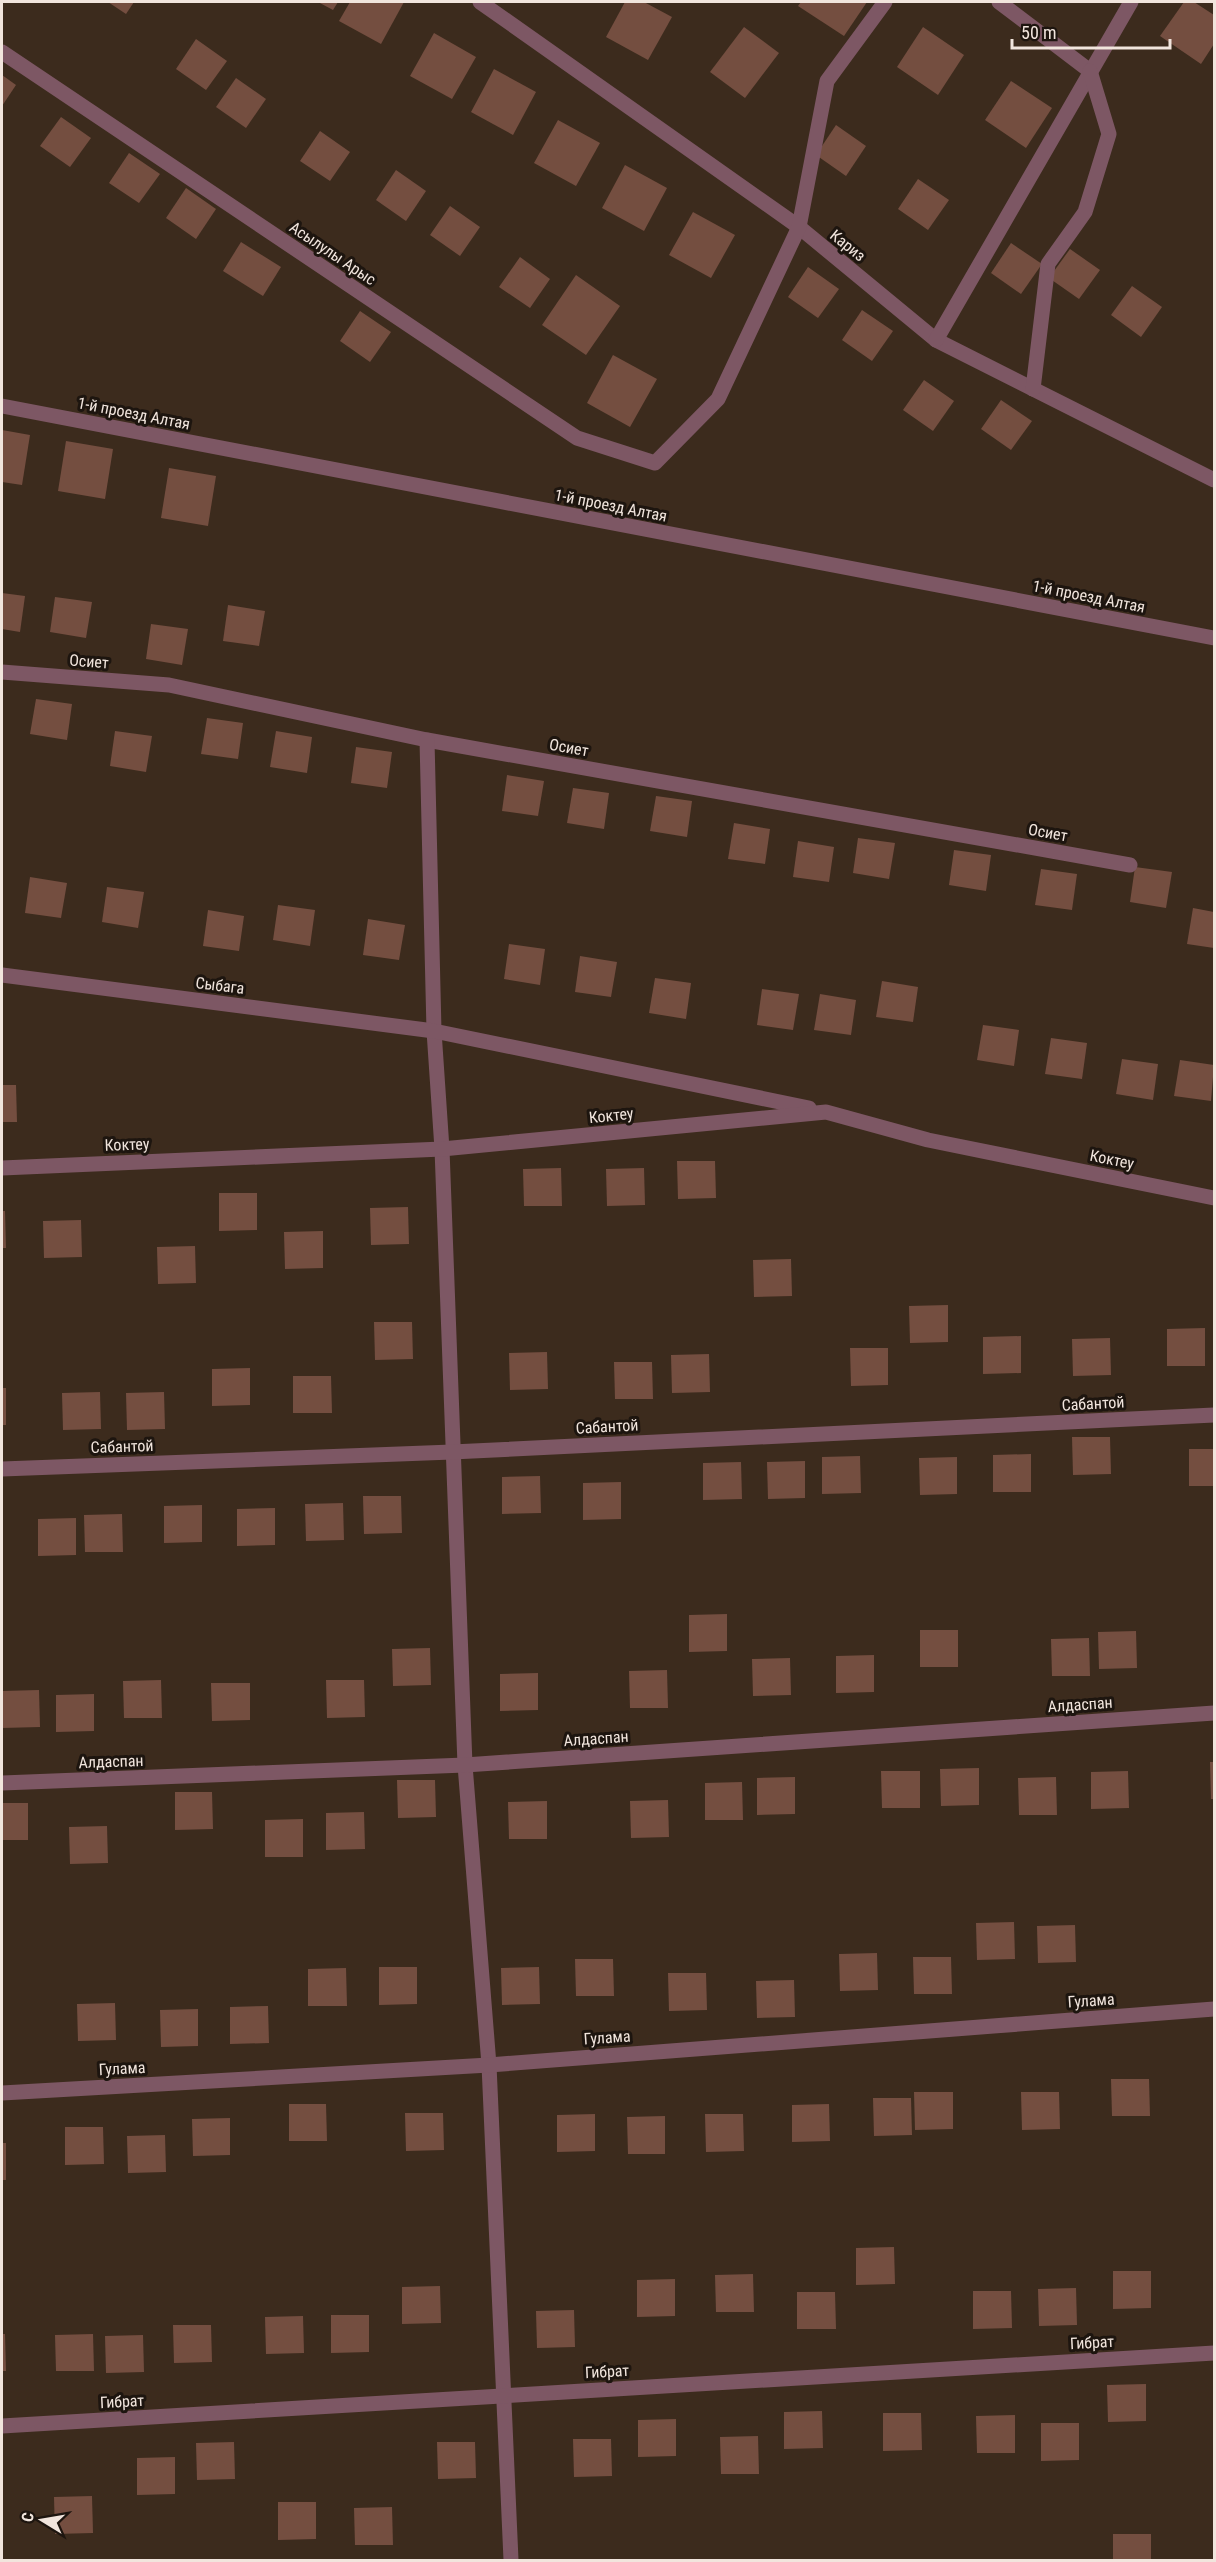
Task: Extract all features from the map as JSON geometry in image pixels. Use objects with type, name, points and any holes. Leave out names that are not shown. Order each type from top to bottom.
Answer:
[{"type":"street","name":"Кариз","points":[[480,2],[799,227],[936,340],[1215,480]]},
{"type":"street","points":[[799,227],[827,81],[885,2]]},
{"type":"street","points":[[999,2],[1090,71],[1109,134],[1085,212],[1048,264],[1033,389]]},
{"type":"street","points":[[936,340],[1131,2]]},
{"type":"street","name":"Асылулы Арыс","points":[[2,52],[577,438],[655,464],[718,399],[799,227]]},
{"type":"street","name":"1-й проезд Алтая","points":[[2,406],[1215,639]]},
{"type":"street","name":"Осиет","points":[[2,672],[169,685],[427,740],[1130,865]]},
{"type":"street","points":[[427,740],[434,1030],[442,1149],[465,1765],[489,2065],[511,2560]]},
{"type":"street","name":"Сыбага","points":[[2,975],[434,1030],[826,1112]]},
{"type":"street","name":"Коктеу","points":[[2,1168],[442,1149],[826,1112],[928,1140],[1215,1198]]},
{"type":"street","name":"Сабантой","points":[[2,1469],[452,1452],[1215,1415]]},
{"type":"street","name":"Алдаспан","points":[[2,1783],[465,1765],[1215,1713]]},
{"type":"street","name":"Гулама","points":[[2,2093],[489,2065],[1215,2009]]},
{"type":"street","name":"Гибрат","points":[[2,2426],[1215,2353]]},
{"type":"building","points":[[108,2],[134,2],[126,14]]},
{"type":"building","points":[[318,2],[338,2],[333,10]]},
{"type":"building","points":[[350,2],[404,2],[381,44],[339,21]]},
{"type":"building","points":[[625,2],[644,2],[672,17],[648,60],[606,37]]},
{"type":"building","points":[[801,2],[867,2],[844,36],[798,6]]},
{"type":"building","points":[[1184,2],[1194,2],[1214,15],[1214,44],[1201,64],[1160,36]]},
{"type":"building","points":[[744,27],[779,53],[745,98],[710,72]]},
{"type":"building","points":[[923,27],[964,55],[938,95],[897,67]]},
{"type":"building","points":[[434,33],[476,57],[452,99],[410,76]]},
{"type":"building","points":[[196,39],[227,61],[206,90],[176,69]]},
{"type":"building","points":[[494,69],[536,92],[513,135],[471,112]]},
{"type":"building","points":[[2,75],[16,85],[2,106]]},
{"type":"building","points":[[236,78],[266,99],[246,128],[216,107]]},
{"type":"building","points":[[1011,81],[1052,108],[1026,148],[985,120]]},
{"type":"building","points":[[61,117],[91,138],[70,167],[40,146]]},
{"type":"building","points":[[558,120],[600,143],[576,186],[534,163]]},
{"type":"building","points":[[836,125],[866,146],[846,176],[816,155]]},
{"type":"building","points":[[320,131],[350,152],[330,181],[300,161]]},
{"type":"building","points":[[129,153],[160,174],[139,203],[109,183]]},
{"type":"building","points":[[625,165],[667,188],[644,231],[602,208]]},
{"type":"building","points":[[396,170],[426,191],[406,221],[376,200]]},
{"type":"building","points":[[918,179],[949,200],[928,230],[898,209]]},
{"type":"building","points":[[186,188],[216,209],[196,239],[166,218]]},
{"type":"building","points":[[450,206],[480,227],[460,256],[430,235]]},
{"type":"building","points":[[693,212],[735,235],[711,278],[669,255]]},
{"type":"building","points":[[241,242],[281,267],[263,296],[223,271]]},
{"type":"building","points":[[1011,243],[1042,264],[1021,294],[991,273]]},
{"type":"building","points":[[1070,249],[1100,270],[1079,299],[1049,278]]},
{"type":"building","points":[[520,257],[550,279],[530,308],[499,287]]},
{"type":"building","points":[[808,267],[839,289],[818,318],[788,297]]},
{"type":"building","points":[[576,275],[620,306],[586,355],[542,325]]},
{"type":"building","points":[[1132,286],[1162,307],[1141,337],[1111,315]]},
{"type":"building","points":[[862,310],[893,331],[872,361],[842,340]]},
{"type":"building","points":[[360,311],[391,332],[370,362],[340,341]]},
{"type":"building","points":[[613,355],[657,379],[630,427],[587,403]]},
{"type":"building","points":[[924,380],[954,401],[933,431],[903,410]]},
{"type":"building","points":[[1001,400],[1032,421],[1011,450],[981,429]]},
{"type":"building","points":[[2,430],[30,435],[22,485],[2,482]]},
{"type":"building","points":[[66,441],[113,449],[105,499],[58,491]]},
{"type":"building","points":[[169,468],[216,476],[208,526],[161,518]]},
{"type":"building","points":[[2,593],[25,596],[20,632],[2,629]]},
{"type":"building","points":[[55,597],[92,602],[86,638],[50,632]]},
{"type":"building","points":[[228,605],[265,611],[259,646],[223,641]]},
{"type":"building","points":[[151,624],[188,629],[182,665],[146,659]]},
{"type":"building","points":[[36,699],[72,704],[67,740],[30,734]]},
{"type":"building","points":[[207,718],[243,723],[238,759],[201,754]]},
{"type":"building","points":[[115,731],[152,736],[146,772],[110,766]]},
{"type":"building","points":[[276,731],[312,737],[307,773],[270,767]]},
{"type":"building","points":[[356,747],[392,752],[387,788],[351,783]]},
{"type":"building","points":[[507,775],[544,781],[538,816],[502,811]]},
{"type":"building","points":[[573,788],[609,793],[604,829],[567,823]]},
{"type":"building","points":[[656,796],[692,801],[687,837],[650,831]]},
{"type":"building","points":[[734,823],[770,829],[765,864],[728,859]]},
{"type":"building","points":[[858,838],[895,843],[889,879],[853,873]]},
{"type":"building","points":[[798,841],[834,847],[829,882],[793,877]]},
{"type":"building","points":[[954,850],[991,855],[986,891],[949,885]]},
{"type":"building","points":[[1135,867],[1172,872],[1166,908],[1130,902]]},
{"type":"building","points":[[1041,869],[1077,874],[1072,910],[1035,905]]},
{"type":"building","points":[[30,877],[67,883],[61,918],[25,913]]},
{"type":"building","points":[[107,887],[144,892],[138,928],[102,922]]},
{"type":"building","points":[[278,905],[315,910],[310,946],[273,940]]},
{"type":"building","points":[[1193,908],[1214,912],[1214,948],[1187,944]]},
{"type":"building","points":[[208,910],[244,916],[239,951],[203,946]]},
{"type":"building","points":[[368,919],[405,925],[399,960],[363,955]]},
{"type":"building","points":[[509,944],[545,949],[540,985],[504,979]]},
{"type":"building","points":[[580,956],[617,962],[611,997],[575,992]]},
{"type":"building","points":[[655,978],[691,983],[686,1019],[649,1013]]},
{"type":"building","points":[[882,981],[918,987],[913,1022],[876,1017]]},
{"type":"building","points":[[762,989],[799,994],[793,1030],[757,1025]]},
{"type":"building","points":[[820,994],[856,1000],[851,1035],[814,1030]]},
{"type":"building","points":[[983,1025],[1019,1030],[1014,1066],[977,1060]]},
{"type":"building","points":[[1051,1038],[1087,1043],[1082,1079],[1045,1074]]},
{"type":"building","points":[[1122,1059],[1158,1064],[1153,1100],[1116,1094]]},
{"type":"building","points":[[1180,1060],[1214,1065],[1211,1101],[1174,1096]]},
{"type":"building","points":[[2,1085],[16,1085],[17,1122],[2,1122]]},
{"type":"building","points":[[677,1161],[715,1161],[716,1198],[678,1199]]},
{"type":"building","points":[[561,1168],[562,1206],[524,1206],[523,1169]]},
{"type":"building","points":[[644,1168],[645,1205],[607,1206],[606,1169]]},
{"type":"building","points":[[219,1193],[257,1193],[257,1230],[219,1231]]},
{"type":"building","points":[[408,1207],[409,1244],[371,1245],[370,1208]]},
{"type":"building","points":[[2,1211],[5,1211],[6,1248],[2,1248]]},
{"type":"building","points":[[81,1220],[82,1257],[44,1258],[43,1221]]},
{"type":"building","points":[[323,1231],[323,1268],[285,1269],[284,1232]]},
{"type":"building","points":[[195,1246],[196,1283],[158,1284],[157,1247]]},
{"type":"building","points":[[791,1259],[792,1296],[754,1297],[753,1260]]},
{"type":"building","points":[[948,1305],[948,1342],[910,1343],[909,1306]]},
{"type":"building","points":[[374,1322],[412,1322],[413,1359],[375,1360]]},
{"type":"building","points":[[1205,1328],[1205,1366],[1167,1366],[1167,1329]]},
{"type":"building","points":[[1021,1336],[1021,1373],[983,1374],[983,1337]]},
{"type":"building","points":[[1110,1338],[1111,1375],[1073,1376],[1072,1339]]},
{"type":"building","points":[[850,1348],[888,1348],[888,1385],[851,1386]]},
{"type":"building","points":[[547,1352],[548,1389],[510,1390],[509,1353]]},
{"type":"building","points":[[709,1354],[710,1392],[672,1393],[671,1355]]},
{"type":"building","points":[[614,1362],[652,1362],[653,1399],[615,1399]]},
{"type":"building","points":[[250,1368],[250,1405],[212,1406],[212,1369]]},
{"type":"building","points":[[293,1376],[331,1376],[332,1413],[293,1413]]},
{"type":"building","points":[[2,1388],[6,1388],[6,1425],[2,1425]]},
{"type":"building","points":[[100,1392],[101,1429],[63,1430],[62,1393]]},
{"type":"building","points":[[164,1392],[165,1429],[127,1430],[126,1393]]},
{"type":"building","points":[[1072,1437],[1110,1437],[1111,1474],[1073,1475]]},
{"type":"building","points":[[1189,1449],[1214,1449],[1214,1486],[1189,1486]]},
{"type":"building","points":[[1031,1454],[1031,1492],[993,1492],[993,1455]]},
{"type":"building","points":[[860,1456],[861,1493],[822,1494],[822,1457]]},
{"type":"building","points":[[957,1457],[957,1494],[920,1495],[919,1458]]},
{"type":"building","points":[[805,1461],[805,1498],[768,1499],[767,1462]]},
{"type":"building","points":[[741,1462],[742,1499],[703,1500],[703,1463]]},
{"type":"building","points":[[540,1476],[541,1513],[502,1514],[502,1477]]},
{"type":"building","points":[[621,1482],[621,1519],[583,1520],[583,1483]]},
{"type":"building","points":[[363,1496],[401,1496],[402,1533],[364,1534]]},
{"type":"building","points":[[343,1503],[344,1540],[306,1541],[305,1504]]},
{"type":"building","points":[[202,1505],[202,1542],[164,1543],[164,1506]]},
{"type":"building","points":[[275,1508],[275,1545],[237,1546],[237,1509]]},
{"type":"building","points":[[122,1514],[123,1552],[85,1552],[84,1515]]},
{"type":"building","points":[[76,1518],[76,1555],[38,1556],[38,1519]]},
{"type":"building","points":[[727,1614],[727,1651],[689,1652],[689,1615]]},
{"type":"building","points":[[920,1630],[958,1630],[958,1667],[920,1667]]},
{"type":"building","points":[[1136,1631],[1137,1668],[1099,1669],[1098,1632]]},
{"type":"building","points":[[1089,1638],[1090,1676],[1052,1676],[1051,1639]]},
{"type":"building","points":[[430,1648],[431,1685],[393,1686],[392,1649]]},
{"type":"building","points":[[874,1655],[874,1692],[836,1693],[836,1656]]},
{"type":"building","points":[[790,1658],[791,1695],[753,1696],[752,1659]]},
{"type":"building","points":[[667,1670],[668,1708],[630,1708],[629,1671]]},
{"type":"building","points":[[538,1673],[538,1710],[500,1711],[500,1674]]},
{"type":"building","points":[[161,1680],[162,1718],[124,1718],[123,1681]]},
{"type":"building","points":[[326,1680],[364,1680],[365,1717],[327,1718]]},
{"type":"building","points":[[211,1683],[250,1683],[250,1720],[212,1721]]},
{"type":"building","points":[[39,1690],[40,1727],[2,1728],[2,1691]]},
{"type":"building","points":[[94,1694],[94,1731],[56,1732],[56,1695]]},
{"type":"building","points":[[1210,1762],[1214,1762],[1214,1799],[1211,1799]]},
{"type":"building","points":[[979,1768],[979,1805],[941,1806],[940,1769]]},
{"type":"building","points":[[881,1771],[920,1771],[920,1808],[882,1808]]},
{"type":"building","points":[[1128,1771],[1129,1808],[1091,1809],[1091,1772]]},
{"type":"building","points":[[795,1777],[795,1814],[757,1815],[757,1778]]},
{"type":"building","points":[[1056,1777],[1057,1815],[1019,1815],[1018,1778]]},
{"type":"building","points":[[397,1780],[435,1780],[436,1817],[398,1818]]},
{"type":"building","points":[[742,1782],[743,1820],[705,1820],[705,1783]]},
{"type":"building","points":[[175,1792],[212,1792],[213,1829],[175,1830]]},
{"type":"building","points":[[668,1800],[669,1837],[631,1838],[630,1801]]},
{"type":"building","points":[[547,1801],[547,1839],[509,1839],[508,1802]]},
{"type":"building","points":[[2,1803],[28,1803],[28,1840],[2,1840]]},
{"type":"building","points":[[364,1812],[365,1849],[326,1850],[326,1813]]},
{"type":"building","points":[[303,1819],[303,1857],[265,1857],[265,1820]]},
{"type":"building","points":[[107,1826],[108,1863],[70,1864],[69,1827]]},
{"type":"building","points":[[1014,1922],[1015,1959],[977,1960],[976,1923]]},
{"type":"building","points":[[1075,1925],[1076,1962],[1038,1963],[1037,1926]]},
{"type":"building","points":[[877,1953],[878,1990],[840,1991],[839,1954]]},
{"type":"building","points":[[913,1957],[951,1957],[952,1994],[914,1994]]},
{"type":"building","points":[[575,1959],[613,1959],[614,1996],[576,1996]]},
{"type":"building","points":[[379,1967],[417,1967],[417,2004],[379,2005]]},
{"type":"building","points":[[539,1967],[540,2004],[502,2005],[501,1968]]},
{"type":"building","points":[[346,1968],[347,2006],[308,2006],[308,1969]]},
{"type":"building","points":[[668,1973],[706,1973],[707,2010],[669,2011]]},
{"type":"building","points":[[794,1980],[795,2017],[757,2018],[756,1981]]},
{"type":"building","points":[[115,2003],[116,2040],[78,2041],[77,2004]]},
{"type":"building","points":[[268,2006],[269,2043],[230,2044],[230,2007]]},
{"type":"building","points":[[198,2009],[198,2046],[161,2047],[160,2010]]},
{"type":"building","points":[[1111,2079],[1149,2079],[1150,2116],[1112,2116]]},
{"type":"building","points":[[914,2092],[953,2092],[953,2129],[915,2130]]},
{"type":"building","points":[[1021,2092],[1059,2092],[1060,2129],[1022,2130]]},
{"type":"building","points":[[873,2098],[911,2098],[912,2135],[874,2136]]},
{"type":"building","points":[[289,2104],[326,2104],[327,2141],[289,2141]]},
{"type":"building","points":[[829,2104],[830,2141],[792,2142],[792,2105]]},
{"type":"building","points":[[405,2113],[443,2113],[444,2150],[406,2151]]},
{"type":"building","points":[[595,2114],[595,2151],[557,2152],[557,2115]]},
{"type":"building","points":[[705,2114],[743,2114],[744,2151],[706,2152]]},
{"type":"building","points":[[665,2116],[665,2154],[628,2154],[627,2117]]},
{"type":"building","points":[[230,2118],[230,2155],[193,2156],[192,2119]]},
{"type":"building","points":[[65,2127],[103,2127],[104,2164],[65,2165]]},
{"type":"building","points":[[165,2135],[166,2172],[128,2173],[127,2136]]},
{"type":"building","points":[[2,2143],[6,2143],[6,2180],[2,2180]]},
{"type":"building","points":[[894,2247],[895,2284],[856,2285],[856,2248]]},
{"type":"building","points":[[1113,2271],[1151,2271],[1151,2308],[1113,2309]]},
{"type":"building","points":[[753,2274],[754,2312],[716,2312],[715,2275]]},
{"type":"building","points":[[675,2279],[675,2316],[637,2317],[637,2280]]},
{"type":"building","points":[[440,2286],[441,2323],[402,2324],[402,2287]]},
{"type":"building","points":[[1076,2288],[1077,2325],[1039,2326],[1038,2289]]},
{"type":"building","points":[[973,2291],[1011,2291],[1012,2328],[973,2329]]},
{"type":"building","points":[[797,2292],[835,2292],[836,2329],[797,2329]]},
{"type":"building","points":[[574,2310],[575,2347],[537,2348],[536,2311]]},
{"type":"building","points":[[331,2315],[369,2315],[369,2352],[331,2353]]},
{"type":"building","points":[[303,2316],[304,2353],[266,2354],[265,2317]]},
{"type":"building","points":[[173,2325],[211,2325],[212,2362],[174,2363]]},
{"type":"building","points":[[2,2334],[5,2334],[6,2371],[2,2371]]},
{"type":"building","points":[[93,2334],[94,2371],[56,2371],[55,2335]]},
{"type":"building","points":[[143,2335],[144,2372],[106,2373],[105,2336]]},
{"type":"building","points":[[1146,2384],[1146,2421],[1108,2422],[1107,2385]]},
{"type":"building","points":[[822,2411],[823,2448],[784,2449],[784,2412]]},
{"type":"building","points":[[883,2413],[921,2413],[922,2450],[883,2451]]},
{"type":"building","points":[[1015,2415],[1015,2453],[977,2453],[976,2416]]},
{"type":"building","points":[[676,2419],[676,2456],[638,2457],[638,2420]]},
{"type":"building","points":[[1041,2423],[1079,2423],[1079,2460],[1041,2461]]},
{"type":"building","points":[[758,2436],[759,2474],[721,2474],[720,2437]]},
{"type":"building","points":[[573,2439],[611,2439],[612,2476],[574,2477]]},
{"type":"building","points":[[234,2442],[235,2479],[197,2480],[196,2443]]},
{"type":"building","points":[[437,2442],[475,2442],[476,2478],[438,2479]]},
{"type":"building","points":[[175,2457],[175,2494],[137,2495],[137,2458]]},
{"type":"building","points":[[92,2496],[93,2533],[55,2534],[54,2497]]},
{"type":"building","points":[[278,2502],[316,2502],[316,2539],[278,2540]]},
{"type":"building","points":[[392,2507],[393,2545],[355,2545],[354,2508]]},
{"type":"building","points":[[1113,2534],[1151,2534],[1151,2560],[1113,2560]]}]
